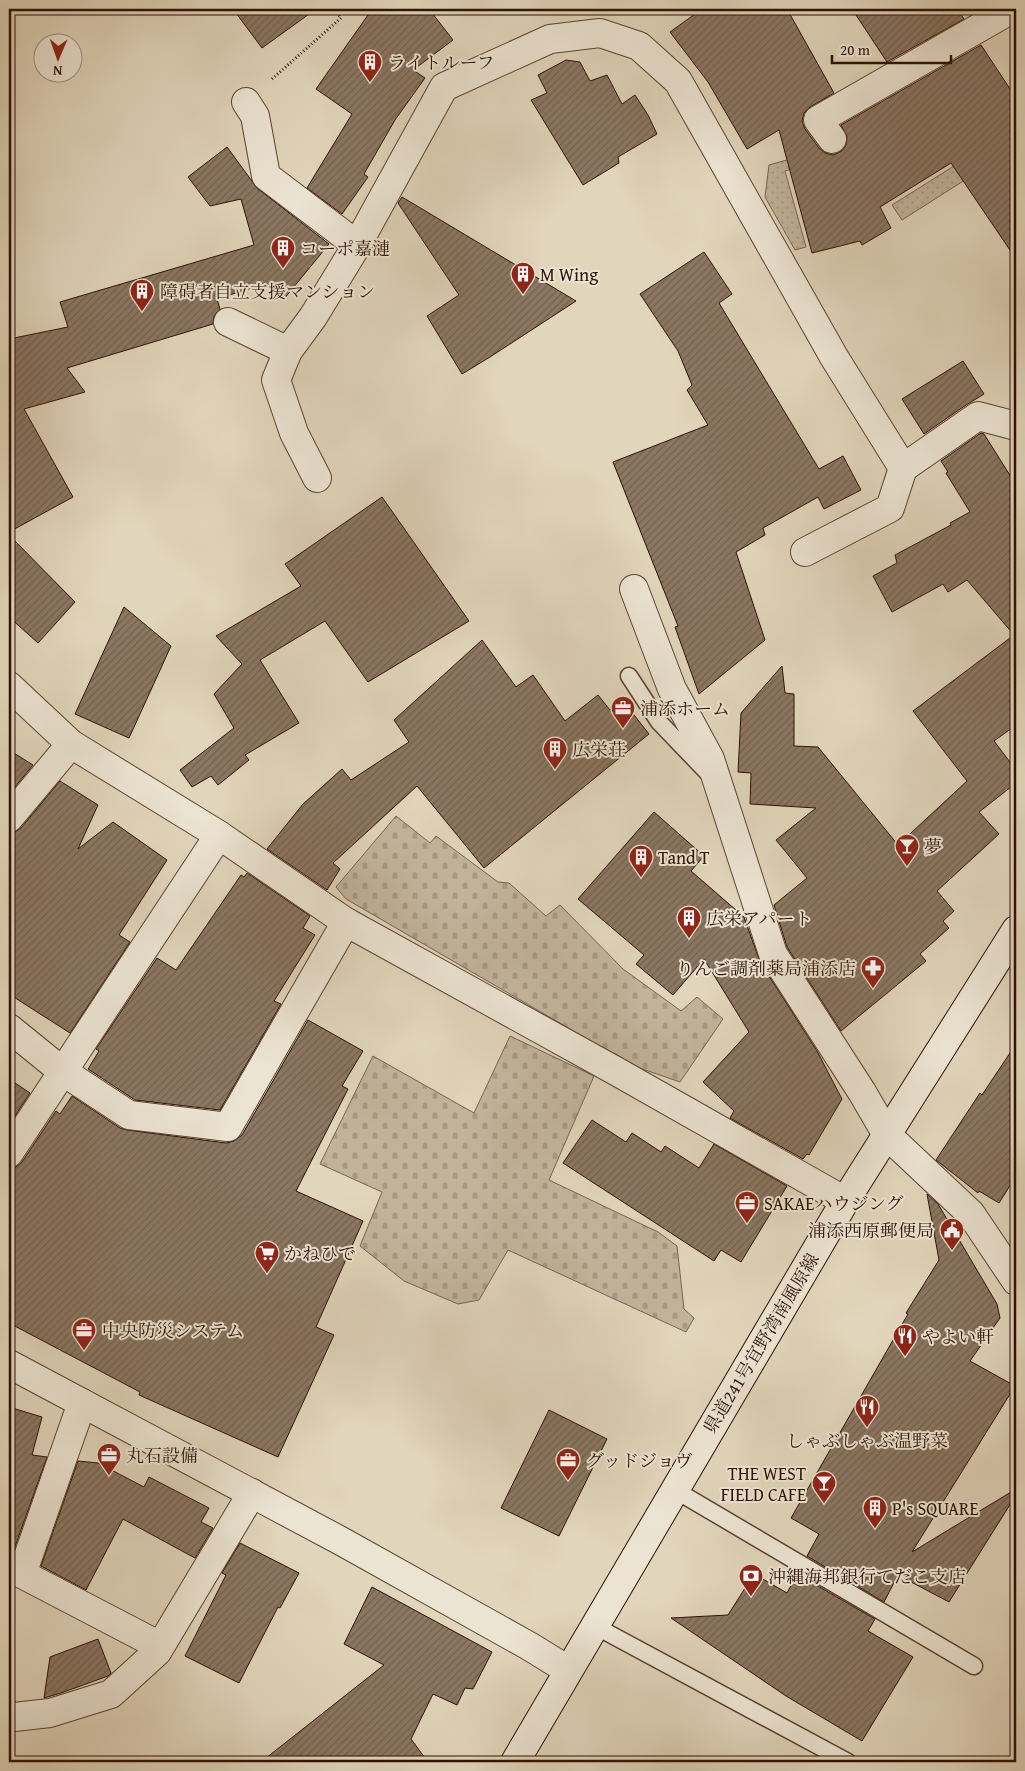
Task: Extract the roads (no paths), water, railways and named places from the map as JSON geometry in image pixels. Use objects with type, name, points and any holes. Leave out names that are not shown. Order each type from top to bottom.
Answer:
[{"type":"street","points":[[832,139],[818,120],[1012,9],[1016,15]]},
{"type":"street","points":[[317,478],[294,433],[276,380],[288,351],[313,317],[357,245],[444,87],[550,39],[600,33],[639,46],[678,81],[834,357],[903,468]]},
{"type":"street","points":[[246,102],[255,116],[266,176],[357,245]]},
{"type":"street","points":[[228,322],[288,351]]},
{"type":"street","points":[[805,552],[890,508],[903,468],[978,416],[1016,426]]},
{"type":"street","points":[[634,589],[672,689],[710,759],[774,954],[862,1092],[887,1135],[971,1214],[1016,1281]]},
{"type":"street","points":[[9,686],[71,744],[219,836],[346,922],[614,1070],[845,1201]]},
{"type":"street","points":[[9,818],[71,744]]},
{"type":"street","points":[[9,1153],[219,836]]},
{"type":"street","points":[[9,1028],[62,1071],[128,1115],[228,1127],[346,922]]},
{"type":"street","name":"県道241号宜野湾南風原線","points":[[515,1762],[845,1201],[1016,930]]},
{"type":"street","points":[[9,1364],[341,1541],[529,1646],[568,1670]]},
{"type":"street","points":[[82,1403],[22,1574],[160,1646]]},
{"type":"street","points":[[9,1715],[14,1717],[50,1713],[111,1694],[157,1652],[252,1493]]},
{"type":"lane","points":[[629,676],[659,722],[719,785]]},
{"type":"lane","points":[[675,1490],[974,1666]]},
{"type":"lane","points":[[595,1626],[848,1762]]},
{"type":"place","name":"ライトルーフ","points":[[370,83]]},
{"type":"place","name":"コーポ嘉漣","points":[[283,269]]},
{"type":"place","name":"M Wing","points":[[523,295]]},
{"type":"place","name":"障碍者自立支援マンション","points":[[142,312]]},
{"type":"place","name":"浦添ホーム","points":[[623,729]]},
{"type":"place","name":"広栄荘","points":[[555,770]]},
{"type":"place","name":"夢","points":[[907,867]]},
{"type":"place","name":"Tand T","points":[[641,878]]},
{"type":"place","name":"広栄アパート","points":[[689,939]]},
{"type":"place","name":"りんご調剤薬局浦添店","points":[[873,989]]},
{"type":"place","name":"SAKAEハウジング","points":[[747,1224]]},
{"type":"place","name":"浦添西原郵便局","points":[[952,1251]]},
{"type":"place","name":"かねひで","points":[[267,1274]]},
{"type":"place","name":"中央防災システム","points":[[84,1351]]},
{"type":"place","name":"やよい軒","points":[[905,1357]]},
{"type":"place","name":"しゃぶしゃぶ温野菜","points":[[867,1428]]},
{"type":"place","name":"丸石設備","points":[[109,1476]]},
{"type":"place","name":"グッドジョヴ","points":[[568,1481]]},
{"type":"place","name":"THE WEST FIELD CAFE","points":[[824,1504]]},
{"type":"place","name":"P's SQUARE","points":[[875,1529]]},
{"type":"place","name":"沖縄海邦銀行てだこ支店","points":[[751,1597]]}]
